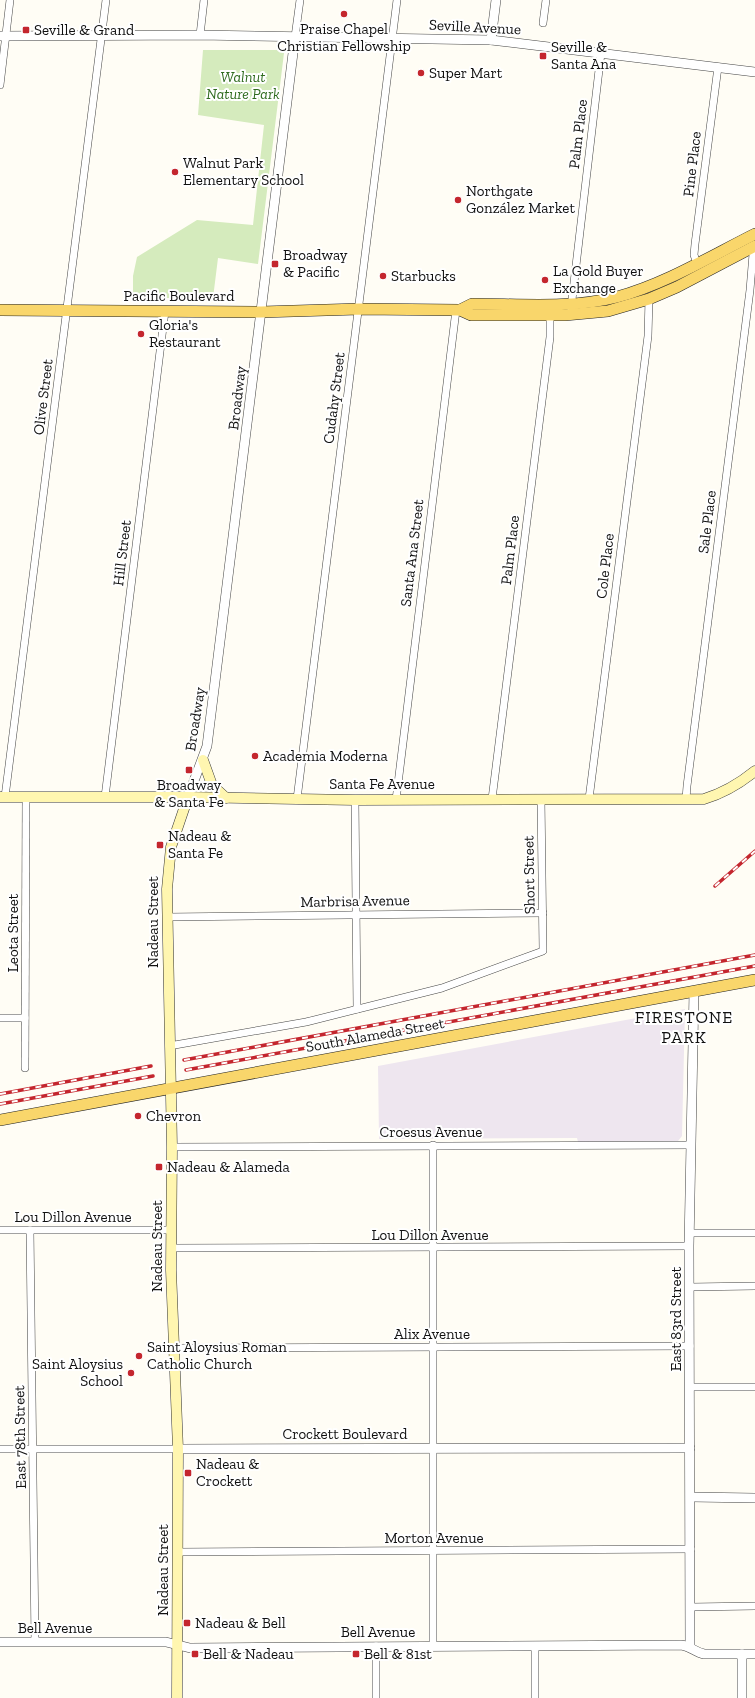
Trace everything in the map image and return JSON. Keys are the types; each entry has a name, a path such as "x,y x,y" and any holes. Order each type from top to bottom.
{"main road":[{"path":"571,309 619,296 664,279 755,234"},
{"path":"571,309 608,311 649,299 677,287 753,247"},
{"name":"Pacific Boulevard","path":"0,310 261,312 359,309 458,310 471,315 550,309 571,309"},
{"path":"203,760 212,785 226,798"},
{"name":"Santa Fe Avenue","path":"3,797 188,797 355,800 704,799 724,793 738,785 755,771"},
{"name":"Nadeau Street","path":"177,1698 178,1449 171,1248 172,1147 167,889 171,847 188,797"},
{"name":"South Alameda Street","path":"0,1120 755,980"}],"street":[{"path":"0,85 3,36 10,0"},
{"name":"Olive Street","path":"3,797 106,0"},
{"path":"200,35 204,0"},
{"name":"Broadway","path":"188,797 203,760 208,738 300,0"},
{"name":"Cudahy Street","path":"297,799 398,0"},
{"path":"491,40 496,0"},
{"path":"543,23 546,0"},
{"name":"Seville Avenue","path":"3,36 102,37 200,35 393,37 491,40 601,52 755,72"},
{"name":"Palm Place","path":"571,309 601,52"},
{"name":"Pine Place","path":"697,263 694,255 695,244 718,67"},
{"name":"Sale Place","path":"686,799 750,290 753,247"},
{"name":"Cole Place","path":"589,799 648,336 649,299"},
{"name":"Palm Place","path":"492,799 550,337 550,309"},
{"name":"Santa Ana Street","path":"396,800 458,310"},
{"name":"Hill Street","path":"105,797 165,311"},
{"name":"Leota Street","path":"25,1068 26,797"},
{"name":"Short Street","path":"541,799 543,951"},
{"path":"355,800 358,914 358,1009"},
{"name":"Marbrisa Avenue","path":"167,917 543,912"},
{"name":"South Alameda Street","path":"169,1046 306,1022 442,988 543,951"},
{"name":"East 83rd Street","path":"690,1646 691,1497 689,1246 691,1233 694,991"},
{"path":"0,1018 26,1018"},
{"path":"433,1145 433,1646"},
{"name":"Croesus Avenue","path":"172,1147 691,1145"},
{"name":"Lou Dillon Avenue","path":"0,1230 171,1230"},
{"name":"East 78th Street","path":"30,1230 35,1642"},
{"path":"691,1233 755,1233"},
{"name":"Lou Dillon Avenue","path":"171,1248 689,1246"},
{"path":"690,1287 755,1286"},
{"name":"Alix Avenue","path":"174,1348 690,1346"},
{"path":"690,1387 755,1387"},
{"name":"Crockett Boulevard","path":"0,1449 690,1448"},
{"path":"691,1497 755,1498"},
{"name":"Morton Avenue","path":"178,1552 691,1549"},
{"path":"691,1607 755,1606"},
{"name":"Bell Avenue","path":"0,1642 166,1642 190,1648 680,1645 690,1646 698,1653 704,1654 755,1654"},
{"path":"376,1646 376,1698"},
{"path":"535,1646 535,1698"},
{"path":"742,1654 742,1698"}],"shaded area":[{"path":"685,1009 682,1136 678,1141 578,1142 577,1138 379,1139 378,1066"}],"green space":[{"name":"Walnut Nature Park","path":"203,50 278,50 284,53 258,264 218,258 213,298 133,298 133,276 137,257 197,220 253,225 264,125 198,115"}],"railway":[{"path":"715,886 755,851"},
{"path":"184,1060 755,955"},
{"path":"186,1070 755,966"},
{"path":"0,1094 151,1066"},
{"path":"0,1104 153,1076"}],"place":[{"name":"Praise Chapel Christian Fellowship","path":"344,14"},
{"name":"Seville & Grand","path":"26,30"},
{"name":"Seville & Santa Ana","path":"543,56"},
{"name":"Super Mart","path":"421,73"},
{"name":"Walnut Park Elementary School","path":"175,172"},
{"name":"Northgate González Market","path":"458,200"},
{"name":"Broadway & Pacific","path":"275,264"},
{"name":"Starbucks","path":"383,276"},
{"name":"La Gold Buyer Exchange","path":"545,280"},
{"name":"Gloria's Restaurant","path":"141,334"},
{"name":"Academia Moderna","path":"255,756"},
{"name":"Broadway & Santa Fe","path":"189,770"},
{"name":"Nadeau & Santa Fe","path":"160,845"},
{"name":"Chevron","path":"138,1116"},
{"name":"Nadeau & Alameda","path":"159,1167"},
{"name":"Saint Aloysius Roman Catholic Church","path":"139,1356"},
{"name":"Saint Aloysius School","path":"131,1373"},
{"name":"Nadeau & Crockett","path":"188,1473"},
{"name":"Nadeau & Bell","path":"187,1623"},
{"name":"Bell & Nadeau","path":"195,1654"},
{"name":"Bell & 81st","path":"356,1654"}],"district":[{"name":"FIRESTONE PARK","path":"684,1027"}]}
